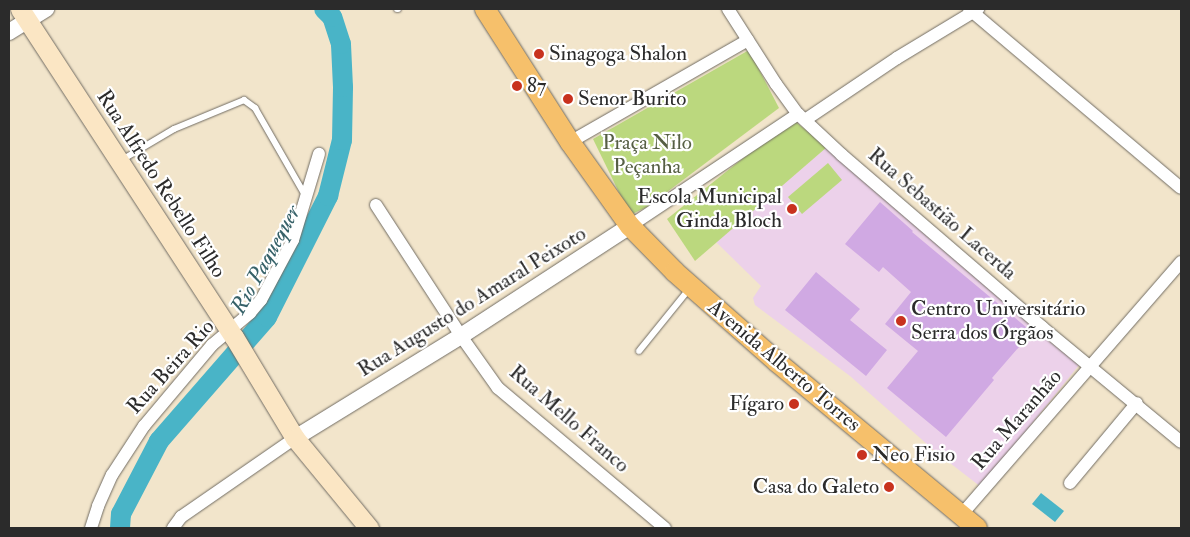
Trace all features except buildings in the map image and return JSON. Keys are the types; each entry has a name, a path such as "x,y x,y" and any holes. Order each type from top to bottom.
{"main road":[{"name":"Avenida Alberto Torres","path":"485,9 570,142 625,220 691,287 777,362 977,528"},
{"name":"Rua Alfredo Rebello Filho","path":"24,15 232,334 295,438 369,528"}],"street":[{"path":"9,32 24,15 46,9"},
{"name":"Rua Sebastião Lacerda","path":"728,9 801,117 842,155 1090,367 1137,403 1181,442"},
{"path":"973,10 1181,188"},
{"name":"Rua Augusto do Amaral Peixoto","path":"173,528 181,518 295,438 461,336 625,220 801,117 973,10"},
{"path":"570,142 748,40"},
{"name":"Rua Beira Rio","path":"91,528 98,506 112,475 135,438 212,345 232,334 265,294 293,240 319,154"},
{"name":"Rua Mello Franco","path":"376,205 461,336 498,388 665,528"},
{"name":"Rua Maranhão","path":"962,514 1181,262"},
{"path":"1070,483 1137,403"}],"lane":[{"path":"119,162 174,129 244,100 256,108 307,198"},
{"path":"639,351 691,287"}],"shaded area":[{"name":"Centro Universitário Serra dos Órgãos","path":"827,147 1044,337 1079,365 981,487 937,453 850,376 755,305 753,298 761,286 716,242"}],"green space":[{"name":"Praça Nilo Peçanha","path":"749,50 779,108 647,207 630,215 593,139"},
{"name":"Praça Nilo Peçanha","path":"792,119 827,147 695,261 667,219"},
{"path":"828,163 842,180 802,214 788,197"}],"water":[{"path":"1041,493 1064,511 1055,522 1032,504"}],"waterway":[{"name":"Rio Paquequer","path":"120,528 121,514 159,441 267,317 328,196 342,140 343,87 341,44 332,17 324,9"}],"place":[{"name":"Sinagoga Shalon","path":"539,54"},
{"name":"87","path":"517,86"},
{"name":"Senor Burito","path":"568,99"},
{"name":"Escola Municipal Ginda Bloch","path":"792,209"},
{"name":"Centro Universitário Serra dos Órgãos","path":"901,321"},
{"name":"Fígaro","path":"794,404"},
{"name":"Neo Fisio","path":"862,455"},
{"name":"Casa do Galeto","path":"889,487"}]}
